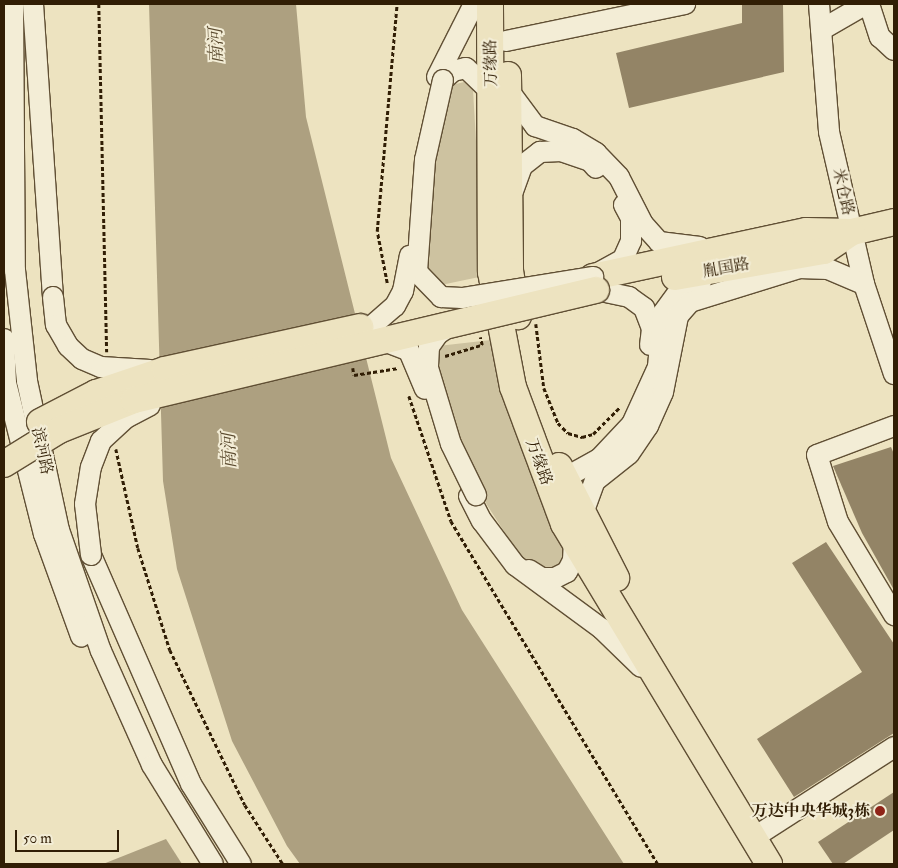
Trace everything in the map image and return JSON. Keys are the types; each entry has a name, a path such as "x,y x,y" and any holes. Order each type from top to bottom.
{"main road":[{"name":"万缘路","path":"490,4 511,197 510,270 528,382 553,475 574,541 674,706 757,835 782,864"},
{"name":"万缘路","path":"505,4 506,41 500,92 491,272 513,387 553,475 582,516 757,835 769,864"},
{"name":"胤国路","path":"595,284 806,231 852,232 894,222"},
{"name":"胤国路","path":"595,284 824,251 852,232"},
{"path":"4,464 58,430 134,400 195,385 378,332 455,323 595,284"},
{"path":"4,443 96,393 165,370 378,332 595,284"}],"street":[{"name":"滨河路","path":"13,4 15,270 28,381 57,521 101,651 198,864"},
{"path":"33,4 56,325 68,346 82,359 101,367 165,370"},
{"path":"474,4 440,79 410,186 410,272 395,306 378,332 409,351 472,495 524,566 542,578 555,578 567,572 574,541"},
{"path":"506,41 685,4"},
{"name":"米仓路","path":"819,4 829,132 864,284 894,374"},
{"path":"821,30 868,4 880,37 894,50"},
{"path":"440,79 466,68 500,92 535,126 573,139 596,153 619,177 643,224 658,242 692,248 806,231"},
{"path":"440,79 425,160 417,272 441,297 462,298 595,284 629,297 644,308 652,329 648,368 622,423 596,447 553,475"},
{"path":"511,197 522,166 540,152 561,151 590,161 611,182 631,218 631,241 623,258 595,284"},
{"path":"553,475 599,459 632,424 658,367 663,313 685,284 824,251"},
{"path":"582,516 595,481 629,454 648,426 663,392 678,316 690,302 799,268 828,269 864,284"},
{"path":"455,323 438,334 429,347 428,368 451,444 482,521 515,565 602,629 629,653 674,706"},
{"name":"滨河路","path":"4,339 7,400 44,534 88,655 143,775 213,864"},
{"path":"195,385 126,418 101,441 91,467 85,504 91,555 191,784 241,864"},
{"path":"894,426 817,456 838,522 894,615"},
{"path":"757,835 894,747"}],"path":[{"path":"99,4 107,356"},
{"path":"114,443 138,548 170,650 245,805 283,864"}],"shaded area":[{"path":"464,82 473,90 484,276 441,285 429,269 431,185 447,97 452,85"},
{"path":"491,340 524,456 565,547 565,562 555,571 540,573 520,556 487,505 455,439 437,376 438,346"}],"water":[{"name":"南河","path":"149,4 296,4 306,117 391,458 462,610 624,864 300,864 287,846 232,741 177,569 163,481"},
{"path":"166,839 182,864 103,864"}],"building":[{"path":"742,4 783,4 784,72 629,108 616,53 742,23"},
{"path":"891,447 894,454 894,590 862,533 833,466"},
{"path":"826,542 894,644 894,733 794,797 757,739 862,672 792,563"},
{"name":"万达中央华城3栋","path":"894,792 894,830 843,864 833,864 818,842"}],"place":[{"name":"万达中央华城3栋","path":"880,811"}]}
